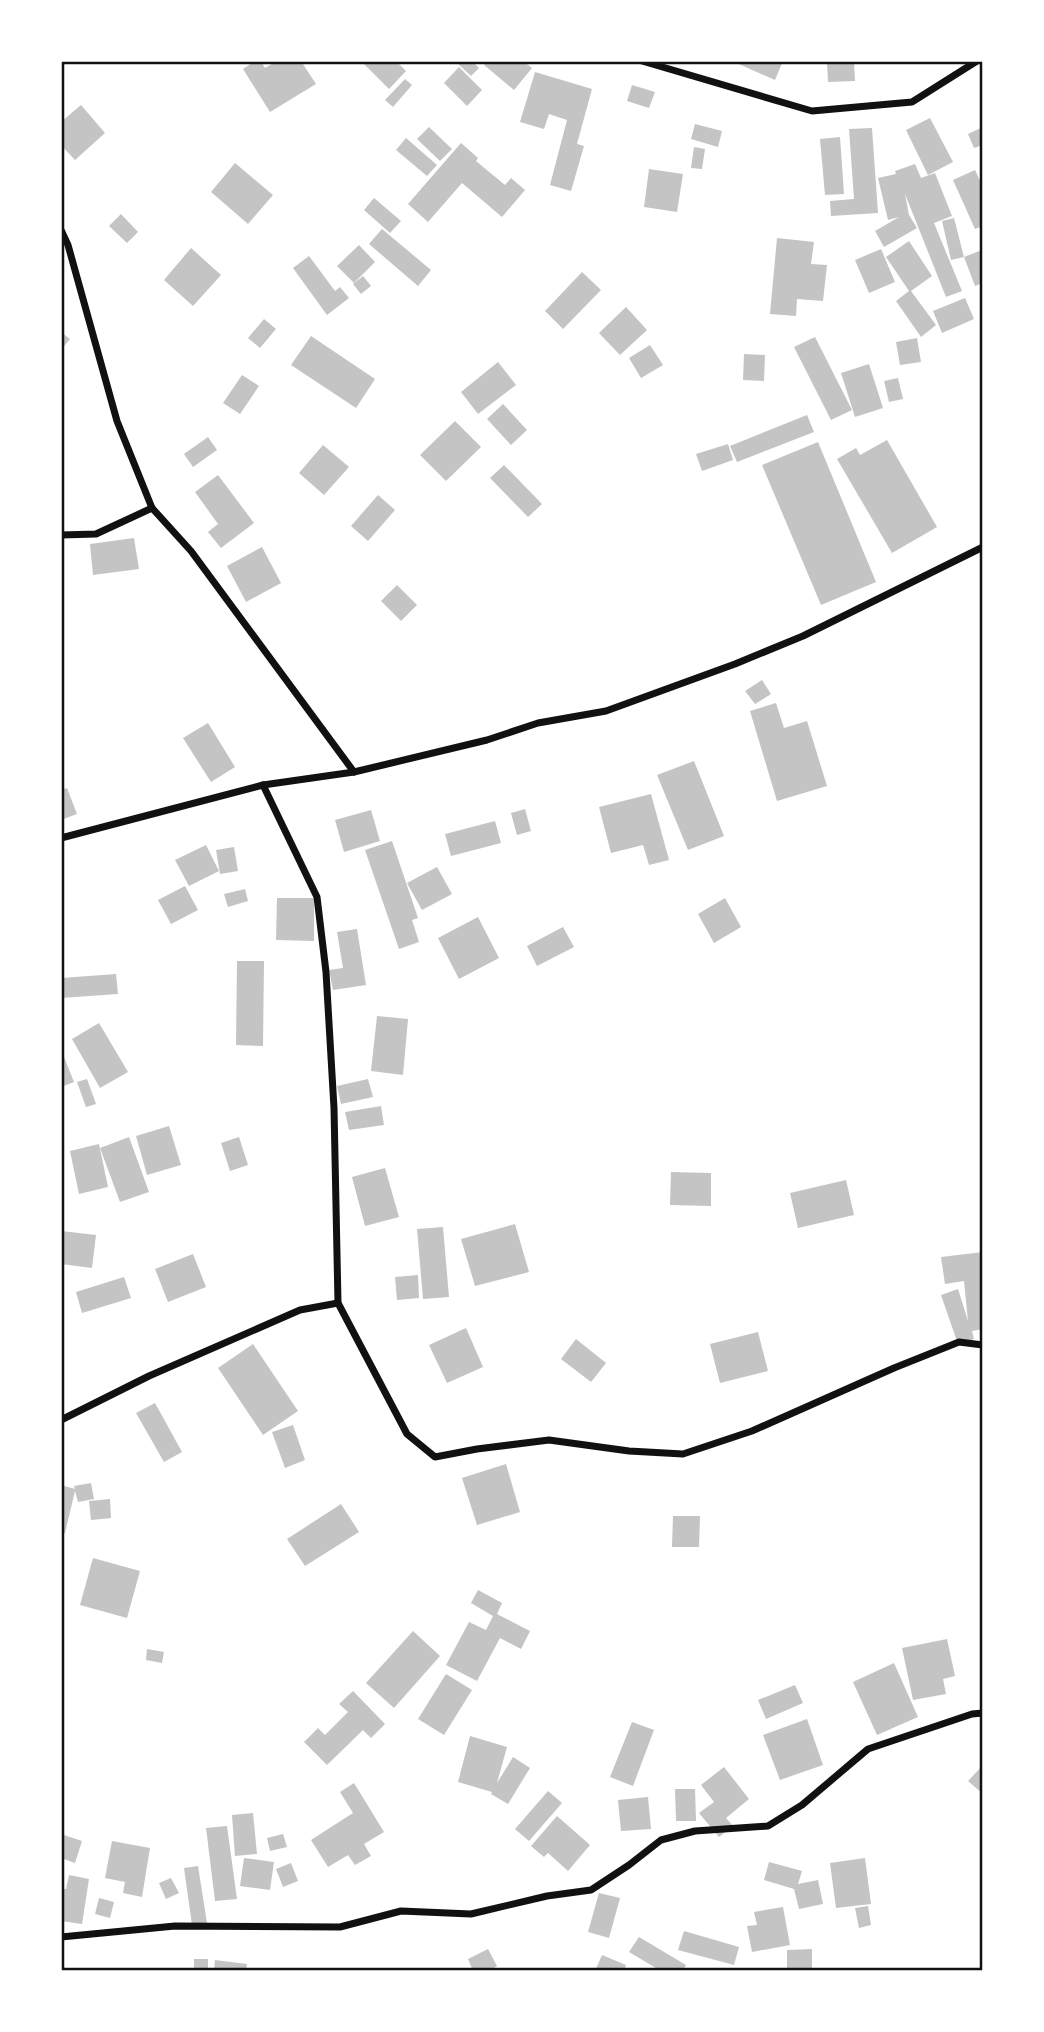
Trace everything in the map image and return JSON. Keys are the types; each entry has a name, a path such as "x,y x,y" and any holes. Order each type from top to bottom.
{"street":[{"path":"642,61 813,111 912,102 977,61"},
{"path":"61,230 68,245 117,421 152,508 191,551 354,772"},
{"path":"61,535 96,534 152,508"},
{"path":"61,838 263,785 354,772 486,740 538,723 606,711 803,636 983,547"},
{"path":"263,785 317,897 326,972 334,1108 338,1303 407,1434 435,1457 548,1440 629,1451 683,1454 752,1431 960,1342 983,1345"},
{"path":"61,1420 149,1376 300,1310 338,1303"},
{"path":"61,1937 175,1926 341,1927 401,1911 471,1914 547,1896 591,1890 661,1840 695,1831 768,1826 802,1805 868,1749 972,1714 983,1713"}],"building":[{"path":"255,61 261,61 265,68 277,61 301,61 316,84 270,112 243,69"},
{"path":"361,61 396,61 406,71 389,89"},
{"path":"455,61 472,61 479,68 471,76"},
{"path":"488,61 523,61 532,68 514,90 484,65"},
{"path":"732,61 783,61 775,80"},
{"path":"854,61 855,81 828,82 827,62"},
{"path":"459,67 482,90 467,106 444,83"},
{"path":"535,72 592,89 577,144 584,146 571,191 550,185 567,120 549,114 544,129 520,122"},
{"path":"405,79 412,85 393,107 385,100"},
{"path":"632,85 655,92 649,108 627,101"},
{"path":"81,105 105,133 75,160 61,145 61,122"},
{"path":"930,118 953,162 928,175 906,130"},
{"path":"695,124 722,131 718,147 691,139"},
{"path":"429,127 452,149 440,161 417,139"},
{"path":"983,127 983,145 974,148 968,134"},
{"path":"872,128 878,213 831,216 830,201 854,199 849,129"},
{"path":"840,137 844,194 825,195 820,139"},
{"path":"406,138 437,165 427,176 396,150"},
{"path":"461,143 478,158 476,161 505,185 511,178 525,190 502,217 462,183 428,222 408,204"},
{"path":"694,147 705,149 702,169 691,168"},
{"path":"235,163 273,195 248,224 211,192"},
{"path":"915,164 921,178 935,173 952,216 934,223 962,291 946,297 905,194 909,215 917,228 884,247 875,231 899,217 888,220 878,178 896,174 895,171"},
{"path":"649,169 683,174 677,212 644,207"},
{"path":"975,170 983,187 983,226 975,229 953,180"},
{"path":"374,198 401,221 390,233 364,210"},
{"path":"121,214 138,232 127,243 109,226"},
{"path":"954,218 964,257 951,260 942,221"},
{"path":"382,229 431,270 418,286 369,244"},
{"path":"777,238 814,242 811,264 827,265 823,301 797,299 796,316 770,314"},
{"path":"909,241 932,276 911,291 936,325 921,337 896,301 909,291 886,257"},
{"path":"359,245 375,262 354,283 337,266"},
{"path":"191,248 221,275 193,306 164,280"},
{"path":"881,249 895,282 869,293 855,260"},
{"path":"982,250 983,283 975,286 964,257"},
{"path":"309,256 335,291 340,287 349,298 327,315 293,268"},
{"path":"582,272 601,290 563,329 545,311"},
{"path":"363,276 371,286 361,294 353,284"},
{"path":"965,298 974,319 942,333 933,311"},
{"path":"626,307 647,330 620,355 599,333"},
{"path":"264,319 276,329 260,348 248,338"},
{"path":"61,332 70,339 61,350"},
{"path":"311,336 375,379 356,408 291,365"},
{"path":"815,337 852,410 831,420 794,347"},
{"path":"917,338 921,362 900,365 896,342"},
{"path":"650,345 663,365 641,378 629,358"},
{"path":"744,354 765,355 764,381 743,380"},
{"path":"498,362 516,385 478,414 461,392"},
{"path":"869,364 883,408 855,417 841,373"},
{"path":"242,375 259,386 240,414 223,403"},
{"path":"898,378 903,399 889,402 884,381"},
{"path":"503,404 527,430 511,445 487,419"},
{"path":"807,415 814,432 737,462 730,446"},
{"path":"455,421 481,447 446,481 420,455"},
{"path":"208,437 217,450 193,467 184,454"},
{"path":"887,440 937,527 892,553 837,459 856,448 860,455"},
{"path":"818,442 876,582 821,605 762,465"},
{"path":"728,444 733,460 702,471 696,454"},
{"path":"323,445 349,467 324,495 299,473"},
{"path":"504,465 542,504 528,517 490,478"},
{"path":"218,475 254,523 221,548 208,532 218,524 195,492"},
{"path":"378,495 395,510 368,541 351,526"},
{"path":"134,538 139,569 93,575 90,544"},
{"path":"262,547 281,583 246,602 227,566"},
{"path":"397,585 417,605 401,621 381,601"},
{"path":"762,680 771,694 755,704 745,691"},
{"path":"776,703 784,728 807,721 827,786 777,801 750,711"},
{"path":"208,723 235,767 211,782 183,738"},
{"path":"694,761 724,836 688,850 657,775"},
{"path":"67,788 77,814 61,820 61,790"},
{"path":"651,794 669,860 649,865 643,845 611,853 599,807"},
{"path":"525,809 531,831 517,835 511,813"},
{"path":"371,810 380,841 344,852 335,820"},
{"path":"495,821 501,843 451,856 445,834"},
{"path":"392,841 418,918 412,920 419,942 399,949 365,850"},
{"path":"206,845 219,871 189,886 175,860"},
{"path":"234,847 238,871 220,874 216,850"},
{"path":"437,867 452,894 422,910 407,883"},
{"path":"185,886 198,910 171,924 158,900"},
{"path":"245,889 248,901 228,907 224,894"},
{"path":"277,898 314,898 314,941 276,940"},
{"path":"725,898 741,927 714,943 698,914"},
{"path":"478,917 499,958 459,979 438,938"},
{"path":"563,927 574,947 537,966 527,946"},
{"path":"357,929 366,985 333,990 329,970 343,968 337,932"},
{"path":"237,961 264,961 263,1046 236,1045"},
{"path":"116,974 118,994 61,998 61,978"},
{"path":"377,1016 408,1019 403,1075 371,1071"},
{"path":"99,1023 128,1072 100,1088 72,1039"},
{"path":"64,1057 74,1082 61,1087 61,1058"},
{"path":"87,1079 96,1104 86,1107 77,1082"},
{"path":"368,1079 373,1097 341,1104 337,1086"},
{"path":"381,1106 384,1125 349,1130 345,1112"},
{"path":"169,1126 181,1165 147,1175 136,1136"},
{"path":"129,1137 149,1192 120,1202 100,1148"},
{"path":"239,1137 248,1165 230,1171 221,1143"},
{"path":"99,1144 108,1187 79,1194 70,1151"},
{"path":"385,1168 399,1217 365,1226 352,1177"},
{"path":"671,1172 711,1173 711,1206 670,1205"},
{"path":"846,1180 854,1215 798,1228 790,1193"},
{"path":"515,1224 529,1272 475,1286 461,1239"},
{"path":"443,1227 449,1297 423,1299 417,1229"},
{"path":"61,1231 96,1235 92,1268 61,1264"},
{"path":"983,1252 983,1329 972,1331 974,1339 958,1344 941,1295 958,1289 968,1321 964,1281 945,1284 941,1257"},
{"path":"193,1254 206,1287 168,1302 155,1269"},
{"path":"418,1275 419,1298 397,1300 395,1277"},
{"path":"124,1277 131,1298 82,1313 76,1292"},
{"path":"466,1328 483,1367 447,1383 429,1345"},
{"path":"758,1332 768,1371 720,1383 710,1344"},
{"path":"576,1339 606,1363 591,1382 561,1359"},
{"path":"253,1344 298,1411 263,1435 218,1368"},
{"path":"155,1403 182,1452 164,1462 136,1413"},
{"path":"293,1425 305,1460 285,1468 272,1432"},
{"path":"506,1464 520,1512 477,1525 462,1478"},
{"path":"91,1483 94,1499 78,1502 75,1491 65,1533 61,1532 61,1485 75,1489 74,1486"},
{"path":"110,1499 111,1518 91,1520 89,1501"},
{"path":"341,1504 359,1532 305,1566 287,1539"},
{"path":"673,1516 700,1516 699,1547 672,1547"},
{"path":"93,1558 140,1571 127,1618 80,1605"},
{"path":"478,1590 502,1603 497,1614 530,1631 521,1649 500,1638 477,1681 446,1665 469,1622 486,1630 493,1616 471,1603"},
{"path":"413,1631 440,1656 394,1708 366,1683"},
{"path":"947,1639 955,1676 943,1679 946,1694 913,1700 902,1648"},
{"path":"147,1649 164,1652 162,1663 146,1660"},
{"path":"894,1663 918,1717 877,1735 853,1682"},
{"path":"446,1674 472,1690 444,1735 418,1719"},
{"path":"795,1685 803,1703 766,1719 758,1700"},
{"path":"353,1691 385,1724 371,1738 363,1730 327,1765 304,1742 318,1728 325,1735 348,1712 339,1704"},
{"path":"807,1719 823,1765 780,1780 763,1735"},
{"path":"632,1722 654,1730 633,1786 610,1777"},
{"path":"470,1736 507,1747 497,1783 513,1757 530,1768 508,1804 491,1794 492,1792 458,1782"},
{"path":"983,1765 983,1794 968,1781"},
{"path":"724,1767 749,1799 726,1818 733,1826 719,1837 699,1813 714,1802 701,1785"},
{"path":"354,1783 384,1832 364,1844 371,1856 355,1865 348,1855 328,1867 311,1840 353,1813 340,1792"},
{"path":"675,1789 695,1789 696,1821 676,1821"},
{"path":"548,1791 562,1803 529,1841 515,1829"},
{"path":"648,1797 651,1829 621,1831 618,1800"},
{"path":"253,1813 257,1854 235,1856 232,1815"},
{"path":"557,1816 590,1845 568,1871 548,1853 544,1857 531,1846"},
{"path":"227,1826 237,1899 215,1901 206,1828"},
{"path":"61,1834 82,1841 75,1863 61,1858"},
{"path":"283,1834 287,1847 270,1851 267,1838"},
{"path":"112,1841 150,1848 142,1897 123,1893 125,1882 105,1878"},
{"path":"244,1858 274,1862 270,1890 240,1886"},
{"path":"865,1858 871,1904 836,1908 830,1863"},
{"path":"769,1862 802,1871 798,1884 818,1880 823,1904 799,1909 794,1889 764,1880"},
{"path":"291,1863 298,1881 283,1887 276,1869"},
{"path":"198,1866 207,1923 192,1925 184,1868"},
{"path":"69,1875 89,1879 82,1924 61,1921 61,1889 66,1889"},
{"path":"171,1878 179,1893 166,1899 159,1883"},
{"path":"599,1893 620,1898 609,1938 588,1932"},
{"path":"99,1898 114,1902 110,1918 95,1914"},
{"path":"868,1906 871,1925 859,1928 855,1908"},
{"path":"783,1907 790,1945 752,1952 747,1926 757,1925 754,1912"},
{"path":"684,1931 739,1947 734,1965 678,1950"},
{"path":"639,1937 686,1965 683,1971 661,1971 629,1952"},
{"path":"488,1949 497,1966 489,1971 473,1971 468,1959"},
{"path":"812,1949 812,1969 787,1970 787,1950"},
{"path":"602,1955 626,1965 624,1971 595,1971"},
{"path":"194,1959 208,1959 208,1971 194,1971"},
{"path":"215,1960 247,1964 246,1971 214,1971"}]}
